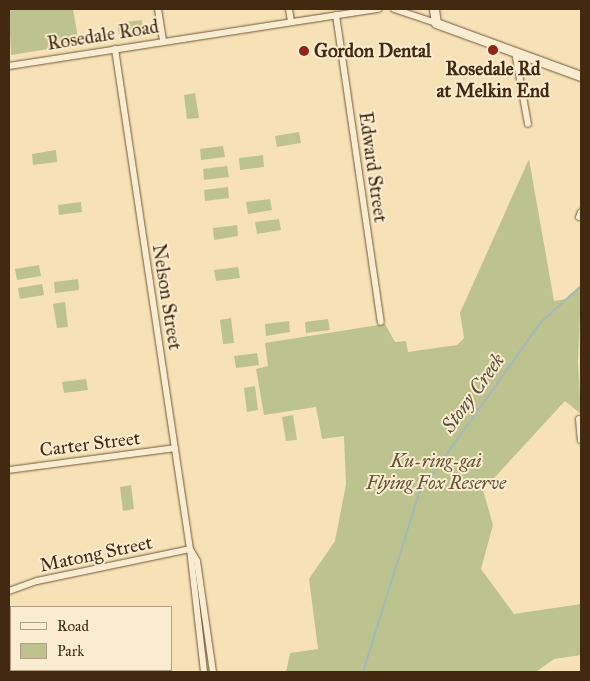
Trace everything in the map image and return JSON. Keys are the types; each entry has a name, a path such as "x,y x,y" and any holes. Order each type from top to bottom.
{"street":[{"path":"158,9 163,42"},
{"path":"289,9 291,22"},
{"name":"Rosedale Road","path":"9,66 379,9"},
{"path":"394,9 581,76"},
{"path":"434,9 436,23"},
{"name":"Edward Street","path":"336,15 381,322"},
{"name":"Nelson Street","path":"115,49 190,549 204,672"},
{"path":"515,52 528,124"},
{"path":"579,419 581,440"},
{"name":"Carter Street","path":"9,470 175,448"},
{"name":"Nelson Street","path":"190,549 197,561 213,672"},
{"name":"Matong Street","path":"9,591 37,581 190,549"}],"green space":[{"path":"9,9 73,9 79,44 11,55"},
{"path":"142,20 143,31 119,34 117,23"},
{"path":"195,93 199,118 187,119 184,95"},
{"path":"299,132 301,143 277,147 275,136"},
{"path":"223,146 225,157 201,160 200,149"},
{"path":"56,150 57,162 33,165 32,154"},
{"path":"263,155 264,167 240,170 239,158"},
{"name":"Ku-ring-gai Flying Fox Reserve","path":"529,159 554,301 567,299 581,286 578,362 581,414 565,401 483,490 493,525 481,569 514,614 581,604 581,655 554,659 536,672 286,672 290,653 318,649 309,579 335,541 346,484 344,436 322,439 316,407 264,415 256,369 268,366 265,343 385,324 395,342 406,341 408,352 457,345 464,338 460,313"},
{"path":"227,166 229,177 204,180 203,169"},
{"path":"228,187 229,198 205,201 204,190"},
{"path":"270,199 272,210 248,214 246,202"},
{"path":"81,202 82,212 59,215 58,205"},
{"path":"279,219 281,230 257,234 255,222"},
{"path":"237,225 238,236 214,240 213,228"},
{"path":"39,265 41,276 17,280 15,269"},
{"path":"238,267 240,278 216,281 214,270"},
{"path":"78,279 79,290 55,293 54,282"},
{"path":"42,284 44,295 20,299 18,288"},
{"path":"65,302 68,327 57,328 53,304"},
{"path":"231,318 234,343 223,344 220,320"},
{"path":"328,319 330,330 306,333 305,322"},
{"path":"289,321 290,332 266,336 265,324"},
{"path":"257,353 259,365 236,368 234,356"},
{"path":"86,379 88,390 64,393 62,382"},
{"path":"255,386 258,410 247,412 244,388"},
{"path":"293,415 297,440 286,441 282,417"},
{"path":"131,485 134,509 123,511 120,487"}],"waterway":[{"name":"Stony Creek","path":"363,672 419,493 541,322 581,286"}],"place":[{"name":"Rosedale Rd at Melkin End","path":"493,50"},
{"name":"Gordon Dental","path":"304,51"}]}
